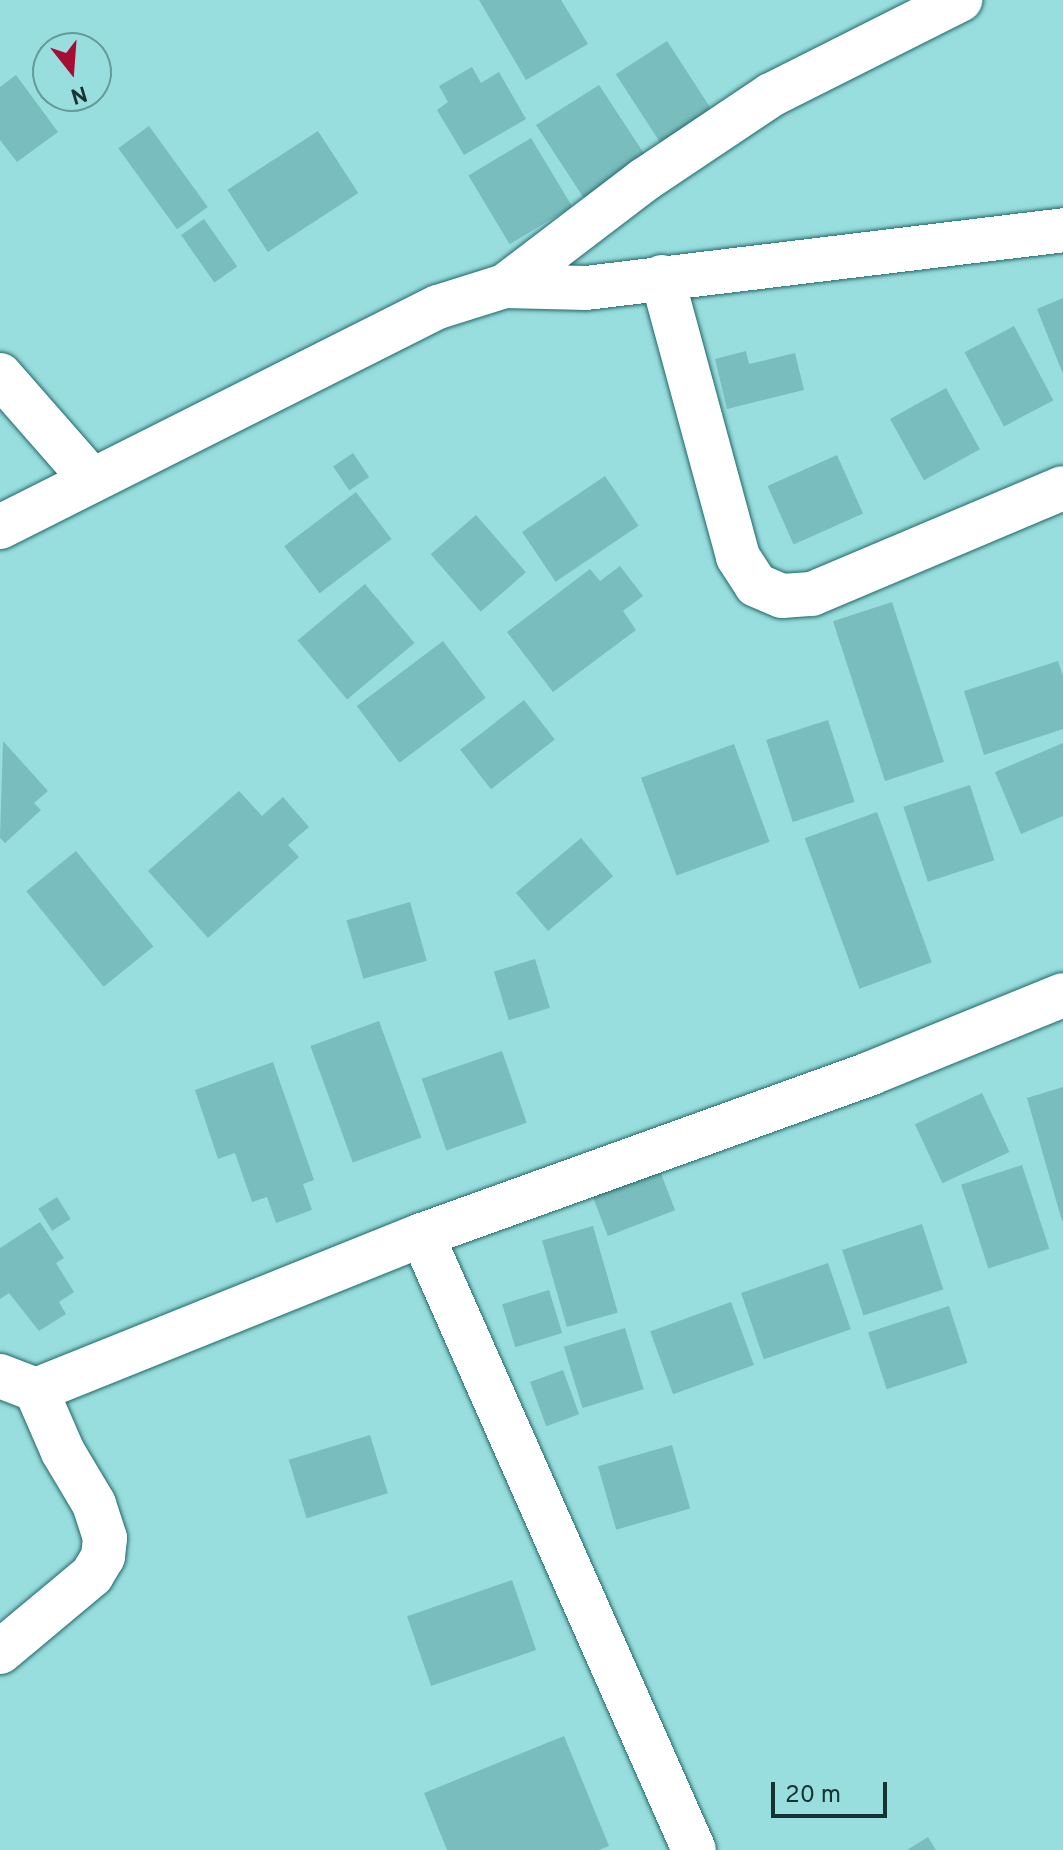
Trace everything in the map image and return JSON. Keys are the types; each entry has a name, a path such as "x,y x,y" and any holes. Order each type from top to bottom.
{"street":[{"path":"505,286 644,180 771,95 960,0"},
{"path":"0,527 438,307 505,286 586,288 1063,230"},
{"path":"662,277 738,557 756,585 782,596 812,594 1063,488"},
{"path":"0,375 91,479"},
{"path":"0,1652 92,1575 103,1557 105,1538 94,1504 18,1383 871,1073 1063,995"},
{"path":"422,1235 694,1850"}],"building":[{"path":"479,0 561,0 588,44 526,80"},
{"path":"667,41 714,114 663,147 616,74"},
{"path":"472,67 481,83 499,72 526,119 464,155 437,110 448,102 439,86"},
{"path":"16,75 32,97 32,112 43,112 58,132 17,162 0,140 0,87"},
{"path":"599,85 645,155 593,212 536,125"},
{"path":"149,126 208,207 177,229 118,148"},
{"path":"318,131 358,193 268,252 227,190"},
{"path":"531,138 572,207 510,244 468,176"},
{"path":"204,219 237,267 214,283 181,235"},
{"path":"1063,298 1063,374 1037,309"},
{"path":"1014,326 1053,400 1004,426 965,352"},
{"path":"746,351 749,364 795,353 804,390 727,409 715,359"},
{"path":"946,388 980,449 924,480 890,419"},
{"path":"353,453 369,477 349,490 333,466"},
{"path":"837,455 863,513 794,544 768,486"},
{"path":"605,476 639,526 556,582 522,532"},
{"path":"356,492 392,539 320,593 284,546"},
{"path":"476,515 526,572 481,612 431,554"},
{"path":"620,566 643,596 623,611 636,630 553,692 507,632 590,569 600,581"},
{"path":"365,584 414,643 347,700 298,641"},
{"path":"892,602 944,762 885,781 833,621"},
{"path":"443,641 486,698 399,763 357,706"},
{"path":"1058,661 1063,676 1063,729 984,755 964,691"},
{"path":"524,700 555,739 491,789 460,750"},
{"path":"828,720 855,802 793,822 766,740"},
{"path":"3,741 48,791 34,803 41,810 5,843 0,838"},
{"path":"1063,743 1063,816 1021,834 995,772"},
{"path":"734,744 770,842 677,876 641,778"},
{"path":"970,785 994,860 928,882 903,807"},
{"path":"239,791 262,816 283,797 309,827 288,845 299,857 208,938 148,871"},
{"path":"877,812 932,962 859,989 805,838"},
{"path":"581,838 613,876 548,931 516,893"},
{"path":"76,851 153,947 104,987 26,891"},
{"path":"410,902 427,961 363,979 347,920"},
{"path":"535,959 550,1008 509,1020 494,972"},
{"path":"379,1021 421,1138 353,1162 310,1046"},
{"path":"502,1051 527,1123 446,1151 422,1079"},
{"path":"273,1062 314,1180 303,1184 312,1210 276,1223 267,1197 252,1202 235,1153 218,1159 195,1090"},
{"path":"1063,1087 1063,1220 1062,1221 1027,1098"},
{"path":"982,1093 1009,1152 942,1183 915,1124"},
{"path":"1022,1165 1049,1249 988,1268 961,1185"},
{"path":"660,1171 675,1210 608,1236 593,1197"},
{"path":"57,1197 71,1219 52,1231 38,1209"},
{"path":"40,1222 64,1258 56,1263 74,1292 59,1302 66,1314 39,1331 9,1293 0,1299 0,1248"},
{"path":"922,1224 943,1290 863,1316 842,1250"},
{"path":"593,1226 618,1313 567,1327 542,1241"},
{"path":"828,1263 851,1329 764,1359 741,1293"},
{"path":"549,1290 562,1333 515,1347 502,1304"},
{"path":"731,1302 754,1365 673,1394 650,1331"},
{"path":"949,1306 968,1363 887,1389 868,1332"},
{"path":"625,1328 644,1389 583,1408 564,1347"},
{"path":"563,1370 579,1414 546,1426 530,1382"},
{"path":"370,1435 388,1493 307,1518 289,1460"},
{"path":"672,1445 690,1508 616,1530 598,1466"},
{"path":"512,1580 536,1650 431,1686 407,1616"},
{"path":"564,1736 609,1846 599,1850 447,1850 424,1793"},
{"path":"928,1837 936,1850 907,1850"}]}
